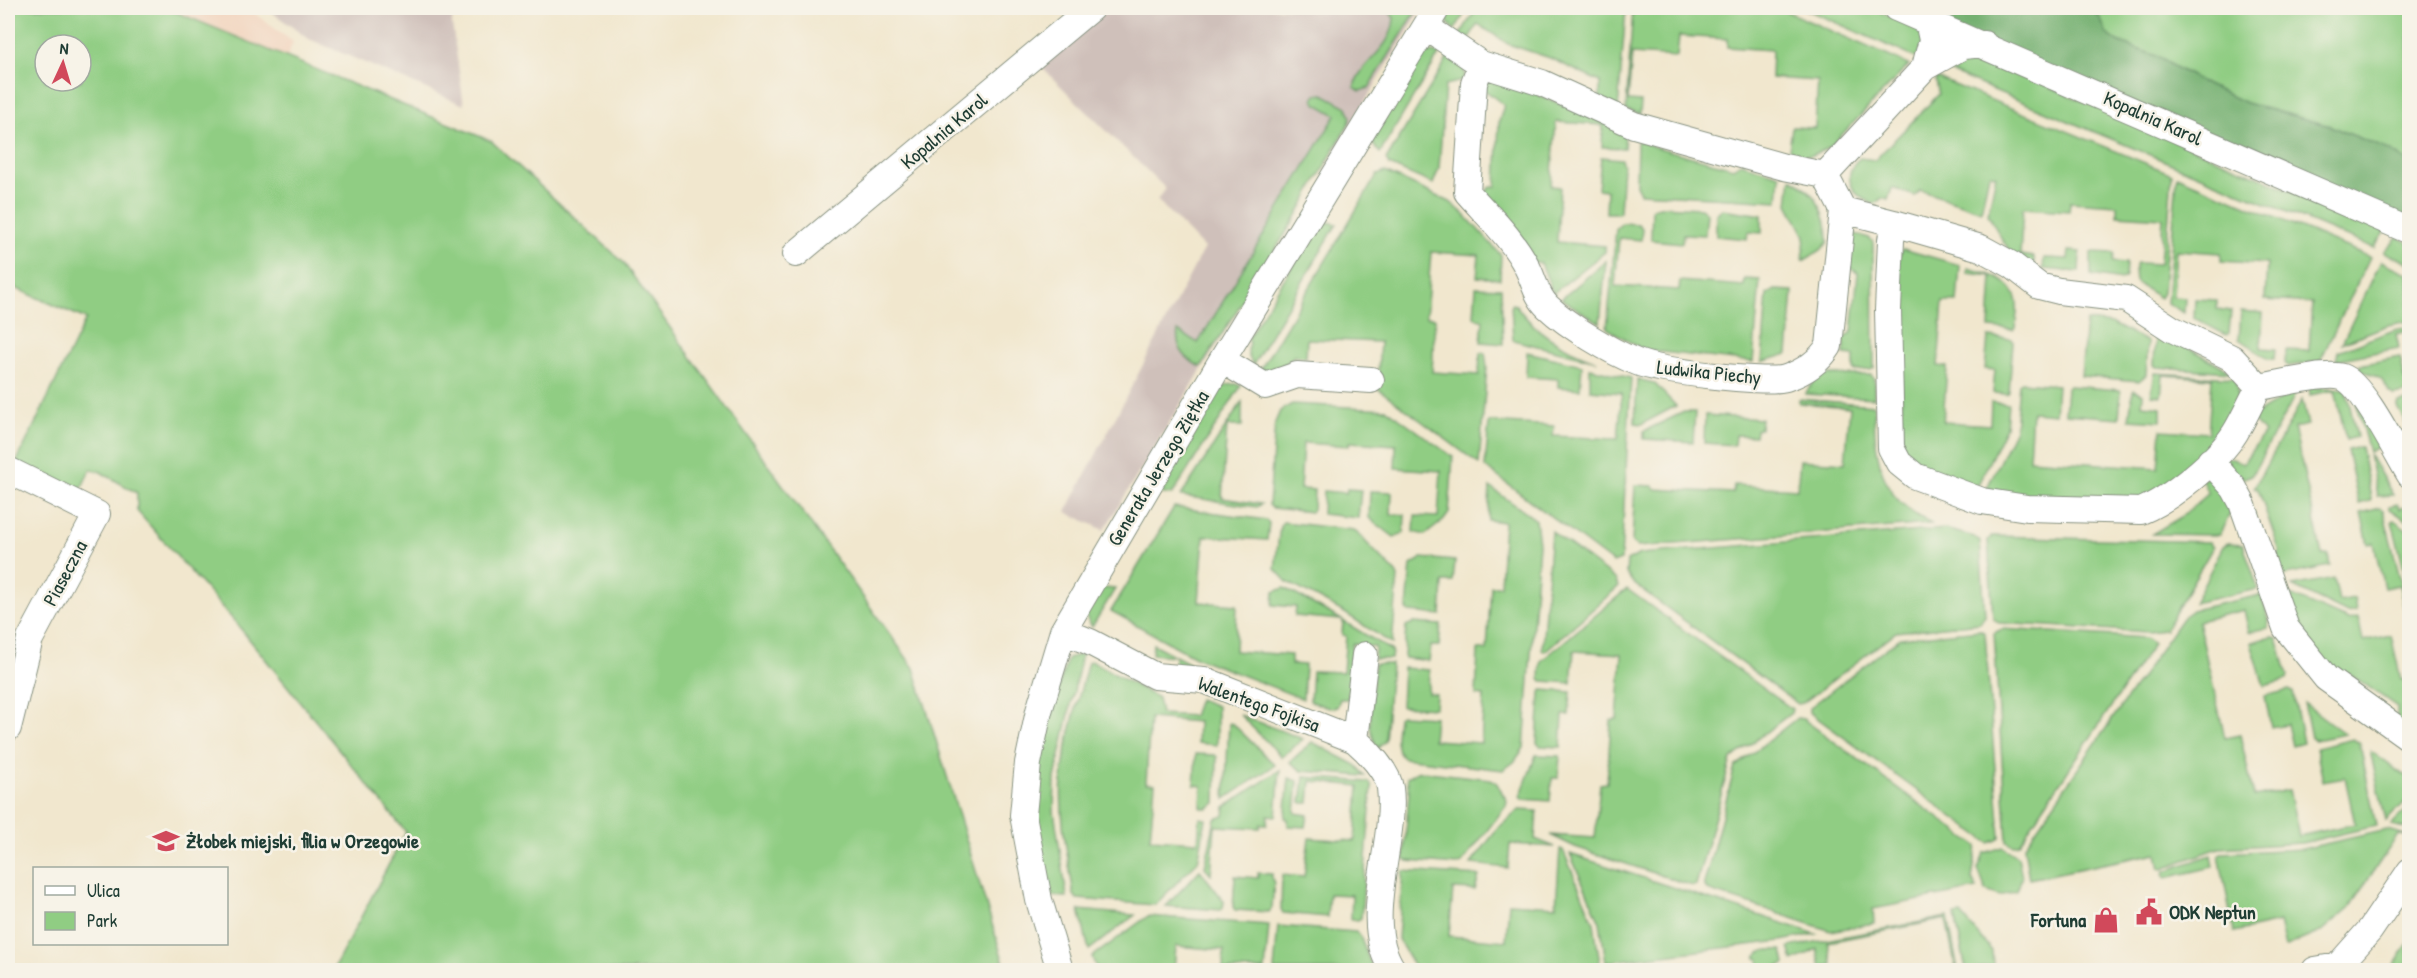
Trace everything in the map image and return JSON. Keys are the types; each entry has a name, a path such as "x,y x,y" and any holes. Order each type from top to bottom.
{"street":[{"name":"Kopalnia Karol","path":"796,254 1091,8"},
{"name":"Kopalnia Karol","path":"1896,8 1984,44 2409,231"},
{"path":"1432,17 1481,64 1542,83 1634,125 1784,167 1825,175"},
{"name":"Generała Jerzego Ziętka","path":"1060,970 1039,900 1023,814 1028,763 1036,722 1063,631 1222,360 1432,17"},
{"path":"1925,67 1932,40 1928,21"},
{"path":"1825,175 1925,67 1963,46 1984,44"},
{"name":"Ludwika Piechy","path":"1481,64 1474,83 1467,192 1515,248 1528,267 1533,284 1547,306 1598,343 1638,363 1660,369 1748,378 1784,378 1809,367 1822,357 1829,346 1843,210"},
{"path":"1825,175 1843,210 1981,248 2012,265 2039,286 2059,291 2126,299 2172,329 2232,358 2259,387"},
{"path":"1894,223 1891,240 1888,310 1891,448 1899,463 1915,476 1982,501 2027,508 2141,511 2171,495 2210,461 2234,434 2259,387"},
{"path":"1222,360 1265,386 1297,375 1371,380"},
{"path":"2259,387 2325,376 2342,377 2354,385 2367,401 2409,476"},
{"path":"2210,461 2234,488 2242,503 2286,628 2326,678 2409,738"},
{"name":"Piaseczna","path":"8,470 97,514 30,639 8,728"},
{"name":"Walentego Fojkisa","path":"1063,631 1090,642 1155,676 1204,680 1355,740 1371,753 1390,786 1378,929 1386,959 1393,970"},
{"path":"1355,740 1365,655"},
{"path":"2330,969 2370,930 2409,871"}],"shaded area":[{"path":"166,8 247,8 293,42 287,57"},
{"path":"266,8 453,8 452,24 464,105 309,39"},
{"path":"1102,8 1422,8 1104,530 1066,512 1204,248 1157,200 1166,189 1036,62"}],"green space":[{"path":"8,8 166,8 491,141 623,262 914,668 1006,970 333,970 406,832 236,623 137,511 137,493 99,471 90,470 79,493 16,463 86,319 8,285"},
{"path":"1387,8 1418,8 1369,88 1360,91 1354,87 1358,78 1388,39 1392,29 1394,18"},
{"path":"1448,8 1468,8 1454,31 1447,21"},
{"path":"1477,8 1626,8 1618,110 1600,102 1600,82 1550,58 1508,44 1478,24 1467,41 1459,36"},
{"path":"1633,8 1779,8 1909,65 1829,148 1812,155 1788,159 1792,127 1815,128 1818,81 1771,78 1772,50 1727,47 1727,39 1679,36 1677,57 1632,54 1628,101 1641,102 1640,114 1626,110"},
{"path":"1803,8 1871,8 1920,29 1926,39 1916,58"},
{"path":"1906,8 2090,8 2100,18 2107,34 2120,43 2154,55 2207,85 2246,103 2330,126 2389,150 2409,163 2409,226"},
{"path":"2090,8 2409,8 2409,163 2389,150 2330,126 2246,103 2207,85 2154,55 2120,43 2107,34 2100,18"},
{"path":"1427,52 1440,53 1380,153 1374,146 1372,137 1420,56"},
{"path":"1975,55 2386,231 2374,248 1943,69"},
{"path":"1449,56 1463,65 1465,75 1462,81 1445,85 1439,168 1433,184 1389,165 1386,160"},
{"path":"1935,77 2172,174 2163,293 2160,298 2136,283 2135,269 2137,263 2160,264 2163,218 2117,215 2117,205 2070,202 2069,211 2023,208 2020,255 2034,257 2034,266 2018,259 2012,253 1988,214 1996,175 1989,174 1981,211 1920,190 1915,196 1892,188 1888,200 1882,198 1875,204 1860,197 1851,185 1850,171 1854,164 1860,158 1875,160 1939,94"},
{"path":"1501,79 1622,130 1625,135 1624,148 1602,147 1603,125 1556,122 1551,186 1560,187 1557,242 1605,246 1605,252 1553,293 1541,263 1534,263 1485,194 1489,188 1496,186 1499,122 1504,105 1482,88 1490,80"},
{"path":"1323,94 1347,107 1351,117 1349,123 1296,217 1201,367 1183,353 1178,343 1178,331 1198,343 1336,115 1315,103 1313,99 1316,95"},
{"path":"1641,140 1652,146 1733,168 1741,163 1780,175 1778,201 1640,193 1636,185 1637,142"},
{"path":"1601,157 1621,159 1623,165 1618,213 1606,213 1607,190 1598,189"},
{"path":"1385,172 1450,202 1501,255 1500,279 1477,277 1479,255 1431,252 1426,317 1435,318 1432,372 1479,375 1480,353 1485,353 1487,367 1479,464 1377,388 1380,342 1307,339 1306,357 1294,356 1275,370 1260,370 1377,175"},
{"path":"2177,176 2370,257 2320,361 2288,366 2285,363 2286,350 2309,351 2312,303 2265,300 2267,264 2221,261 2221,253 2176,250 2173,297 2185,298 2184,313 2167,303"},
{"path":"1791,178 1814,197 1826,222 1828,242 1821,250 1803,261 1805,236 1788,204"},
{"path":"1660,206 1701,208 1707,213 1705,235 1683,234 1682,243 1651,240 1652,208"},
{"path":"1722,209 1762,215 1762,233 1748,232 1747,239 1716,236 1716,214"},
{"path":"1319,223 1337,224 1253,365 1248,355 1249,336"},
{"path":"1622,223 1638,224 1642,228 1641,240 1619,238 1615,286 1679,290 1680,281 1744,286 1745,279 1760,280 1753,362 1643,350 1607,328 1616,229"},
{"path":"1851,233 1869,238 1873,242 1874,368 1870,370 1854,371 1854,356 1844,355 1845,343 1839,342 1852,332 1858,273 1845,259"},
{"path":"2397,237 2409,243 2409,263 2384,252"},
{"path":"1903,249 1960,265 1957,302 1943,302 1938,366 1947,367 1943,422 1990,425 1991,402 2008,404 2006,427 1976,489 1923,473 1903,454 1898,257"},
{"path":"2069,251 2080,252 2079,272 2043,269 2044,258 2068,259"},
{"path":"2091,252 2114,253 2113,262 2126,263 2125,278 2121,280 2091,275"},
{"path":"1606,261 1600,323 1561,299"},
{"path":"2381,261 2409,274 2409,321 2388,325 2342,343"},
{"path":"1968,268 1991,275 2011,289 2017,306 2013,330 1989,328 1992,276 1968,273"},
{"path":"1476,287 1501,288 1503,344 1481,342 1483,320 1474,317"},
{"path":"1775,290 1793,291 1788,354 1762,362 1767,294"},
{"path":"2195,299 2217,300 2217,309 2231,311 2229,333 2226,335 2194,318"},
{"path":"1511,304 1516,305 1541,332 1597,361 1513,340"},
{"path":"2241,311 2263,313 2261,348 2275,349 2274,359 2268,359 2239,339"},
{"path":"2086,321 2112,324 2148,342 2146,375 2139,381 2081,376"},
{"path":"2409,327 2409,331 2396,334 2399,348 2336,360 2338,351 2394,330"},
{"path":"2156,329 2232,372 2156,367 2154,365"},
{"path":"1988,337 2012,339 2013,342 2007,394 1993,393 1995,370 1985,369"},
{"path":"1527,352 1582,365 1580,389 1558,387 1558,379 1526,377"},
{"path":"2400,357 2405,379 2409,378 2409,392 2394,395 2390,393 2381,379 2359,369 2360,365"},
{"path":"1590,368 1631,378 1621,560 1613,563 1485,467 1489,422 1554,426 1553,436 1618,439 1622,393 1590,390"},
{"path":"2155,373 2235,378 2239,401 2228,431 2160,493 2130,503 1985,492 2015,429 2019,384 2022,382 2057,385 2055,414 2032,412 2029,459 2158,468 2161,430 2208,433 2212,378 2163,375 2161,396 2151,395"},
{"path":"1819,375 1871,375 1874,379 1874,398 1805,394"},
{"path":"1637,379 1654,383 1676,406 1642,424 1635,423"},
{"path":"1227,385 1241,386 1172,495 1155,493 1217,391"},
{"path":"2067,387 2120,390 2119,418 2065,414"},
{"path":"2309,387 2346,389 2357,437 2346,440 2335,390 2310,395"},
{"path":"2133,390 2143,394 2142,405 2161,407 2161,421 2129,419"},
{"path":"2292,392 2294,397 2252,475 2239,480 2226,459 2227,457 2243,463 2264,433 2252,419 2256,414"},
{"path":"1799,399 1874,405 1877,452 1883,475 1894,495 1911,511 1931,524 1637,547 1632,542 1635,485 1654,486 1654,489 1733,493 1734,485 1797,489 1800,460 1845,463 1850,407 1799,403"},
{"path":"2302,400 2308,425 2294,428 2322,555 2328,554 2330,566 2277,577 2272,561 2280,552 2258,489 2254,488"},
{"path":"2355,400 2381,445 2369,452"},
{"path":"2410,401 2409,429 2397,407 2399,403"},
{"path":"1242,402 1242,426 1227,426 1222,498 1261,504 1257,507 1181,496"},
{"path":"1292,404 1387,409 1453,457 1449,513 1444,520 1425,535 1414,532 1415,516 1438,517 1441,471 1395,468 1396,445 1349,442 1349,446 1303,443 1300,489 1314,490 1313,510 1311,512 1272,508 1269,505 1275,423 1280,411"},
{"path":"1684,412 1695,412 1693,442 1644,439 1644,431"},
{"path":"1705,415 1761,419 1760,428 1756,429 1755,436 1735,435 1734,445 1704,443"},
{"path":"2361,447 2371,498 2370,501 2359,504 2347,450"},
{"path":"2369,454 2393,495 2377,496"},
{"path":"2201,478 2208,478 2221,491 2231,512 2219,535 2152,534 2181,517 2208,494"},
{"path":"1490,487 1536,520 1539,544 1524,748 1514,762 1503,770 1403,758 1397,749 1396,739 1398,717 1401,715 1435,717 1433,740 1481,743 1484,696 1476,695 1478,650 1487,650 1491,586 1500,586 1504,522 1488,520"},
{"path":"1347,489 1361,490 1358,518 1322,514 1323,491 1346,493"},
{"path":"1370,491 1392,492 1391,514 1405,515 1404,533 1394,537 1369,518"},
{"path":"2397,504 2400,509 2409,505 2409,522 2389,508"},
{"path":"1174,507 1266,520 1269,523 1267,540 1204,536 1199,602 1237,605 1235,651 1291,655 1291,664 1305,665 1303,699 1195,657 1111,611"},
{"path":"2380,508 2383,510 2409,614 2409,630 2399,585 2384,588 2374,543 2368,544 2361,513"},
{"path":"2394,520 2409,531 2409,590 2392,521"},
{"path":"1283,522 1354,530 1396,573 1398,577 1392,644 1345,613 1287,582 1275,569 1280,526"},
{"path":"1945,529 1975,537 1980,541 1985,615 1980,623 1896,632 1803,703 1798,704 1633,583 1626,573 1627,561 1640,554"},
{"path":"1551,531 1616,580 1618,587 1545,651 1542,650"},
{"path":"1992,536 2210,542 2213,547 2165,630 2148,632 1999,623 1993,618 1988,540"},
{"path":"2228,543 2243,544 2258,589 2194,603 2223,546"},
{"path":"1422,558 1455,561 1453,582 1443,582 1441,615 1409,612 1407,609 1411,565"},
{"path":"2334,578 2339,601 2354,598 2356,611 2347,613 2292,586"},
{"path":"1284,588 1342,620 1295,616 1296,607 1273,605 1274,592"},
{"path":"1115,589 1092,627 1085,615 1097,590"},
{"path":"1627,589 1792,709 1791,713 1731,759 1696,885 1693,886 1575,847 1550,835 1595,838 1600,784 1607,783 1611,720 1617,719 1622,654 1574,651 1571,683 1542,681 1540,678 1541,661"},
{"path":"2283,592 2348,620 2358,618 2363,641 2391,635 2401,680 2409,678 2409,730 2397,721 2397,707 2350,674 2336,676 2295,626"},
{"path":"2261,595 2269,620 2268,628 2249,632 2244,610 2198,621 2225,738 2240,735 2254,797 2289,790 2299,836 2355,824 2345,777 2323,781 2316,748 2353,739 2360,744 2376,826 2302,843 2219,848 2160,869 2157,853 2029,879 2024,847 2182,618 2192,610"},
{"path":"1343,621 1392,651 1391,659 1374,659 1375,647 1352,644 1348,699 1340,699 1337,707 1329,708 1310,701 1312,671 1343,672 1346,636 1342,635"},
{"path":"1413,623 1441,625 1439,646 1431,646 1429,661 1404,656 1406,626"},
{"path":"2002,629 2146,638 2153,644 2019,844 2013,845 2007,841 1994,633"},
{"path":"1980,630 1985,633 2000,837 1989,843 1809,712 1809,708 1900,638"},
{"path":"2277,638 2288,676 2287,680 2264,686 2251,642"},
{"path":"1153,644 1189,663 1187,668 1174,668 1175,656 1152,654"},
{"path":"1082,654 1055,778 1054,811 1067,897 1046,896 1035,817 1036,776 1044,736 1068,658"},
{"path":"1091,661 1158,698 1161,714 1193,716 1199,699 1217,706 1217,745 1197,743 1198,722 1150,718 1146,783 1155,784 1150,839 1198,842 1200,818 1206,819 1198,861 1155,905 1077,899 1074,895 1063,823 1062,779 1073,720 1088,662"},
{"path":"1374,664 1391,664 1385,741 1377,749 1370,727"},
{"path":"1403,668 1429,670 1428,693 1436,694 1435,708 1401,706"},
{"path":"1542,690 1571,692 1569,715 1563,715 1561,747 1540,746 1537,743 1540,692"},
{"path":"2289,690 2293,692 2303,743 2292,746 2287,724 2271,727 2265,696"},
{"path":"2304,703 2345,734 2315,740 2311,738"},
{"path":"1240,715 1303,739 1282,757"},
{"path":"1797,718 1803,719 1977,846 1972,879 1977,889 1873,909 1874,923 1831,931 1707,890 1704,884 1735,767"},
{"path":"1229,723 1233,724 1275,765 1225,799"},
{"path":"1312,742 1356,765 1365,776 1302,771 1290,762"},
{"path":"2370,751 2409,779 2409,798 2386,821"},
{"path":"1196,754 1217,757 1216,803 1208,808 1201,808 1202,786 1194,785"},
{"path":"1536,755 1560,756 1558,778 1552,778 1550,801 1520,797"},
{"path":"1280,770 1276,816 1268,815 1267,824 1261,824 1260,828 1215,826 1211,874 1205,867 1215,819 1224,816 1225,807"},
{"path":"1419,771 1491,779 1496,782 1507,801 1506,806 1462,863 1457,865 1404,859 1409,792 1407,777"},
{"path":"1304,777 1369,782 1372,786 1361,918 1358,920 1351,919 1352,895 1329,894 1327,917 1283,913 1281,909 1282,875 1304,877 1309,838 1355,841 1359,786 1311,781 1309,803 1301,803"},
{"path":"1289,778 1298,781 1295,813 1308,815 1306,827 1288,826 1288,819 1285,818"},
{"path":"2409,807 2409,829 2391,825"},
{"path":"1519,810 1537,811 1535,839 1555,847 1510,844 1508,868 1471,864 1498,828"},
{"path":"2387,830 2409,836 2398,835 2349,908 2322,931 2285,947 2279,922 2234,932 2219,855 2221,853 2302,849"},
{"path":"2003,847 2018,857 2022,877 2017,891 2000,896 1986,891 1978,869 1984,853"},
{"path":"1560,849 1563,850 1594,923 1600,964 1586,970 1416,970 1398,939 1403,871 1479,876 1475,890 1453,889 1449,936 1506,941 1509,903 1556,906"},
{"path":"1570,854 1816,934 1781,941 1606,962 1600,922"},
{"path":"2211,855 2213,867 2166,878 2164,874 2165,871"},
{"path":"1200,870 1224,901 1223,908 1221,910 1166,906"},
{"path":"1258,873 1272,874 1274,880 1272,908 1269,912 1235,910 1233,907 1235,876 1258,878"},
{"path":"1079,910 1135,915 1089,950"},
{"path":"1961,914 1992,951 1993,966 1966,970 1955,915"},
{"path":"1148,916 1269,925 1265,970 1223,970 1224,950 1176,946 1174,970 1097,970 1092,957"},
{"path":"1948,917 1958,970 1956,970 1946,919 1828,942 1832,965 1821,967 1817,949 1793,961 1789,947"},
{"path":"1278,926 1356,932 1360,936 1373,970 1274,970"},
{"path":"2409,943 2409,970 2392,970 2392,968"},
{"path":"1767,950 1782,950 1785,964 1770,970 1758,970 1760,959 1756,958 1760,953"}],"place":[{"name":"Żłobek miejski, filia w Orzegowie","path":"166,841"},
{"name":"ODK Neptun","path":"2149,912"},
{"name":"Fortuna","path":"2106,920"}]}
